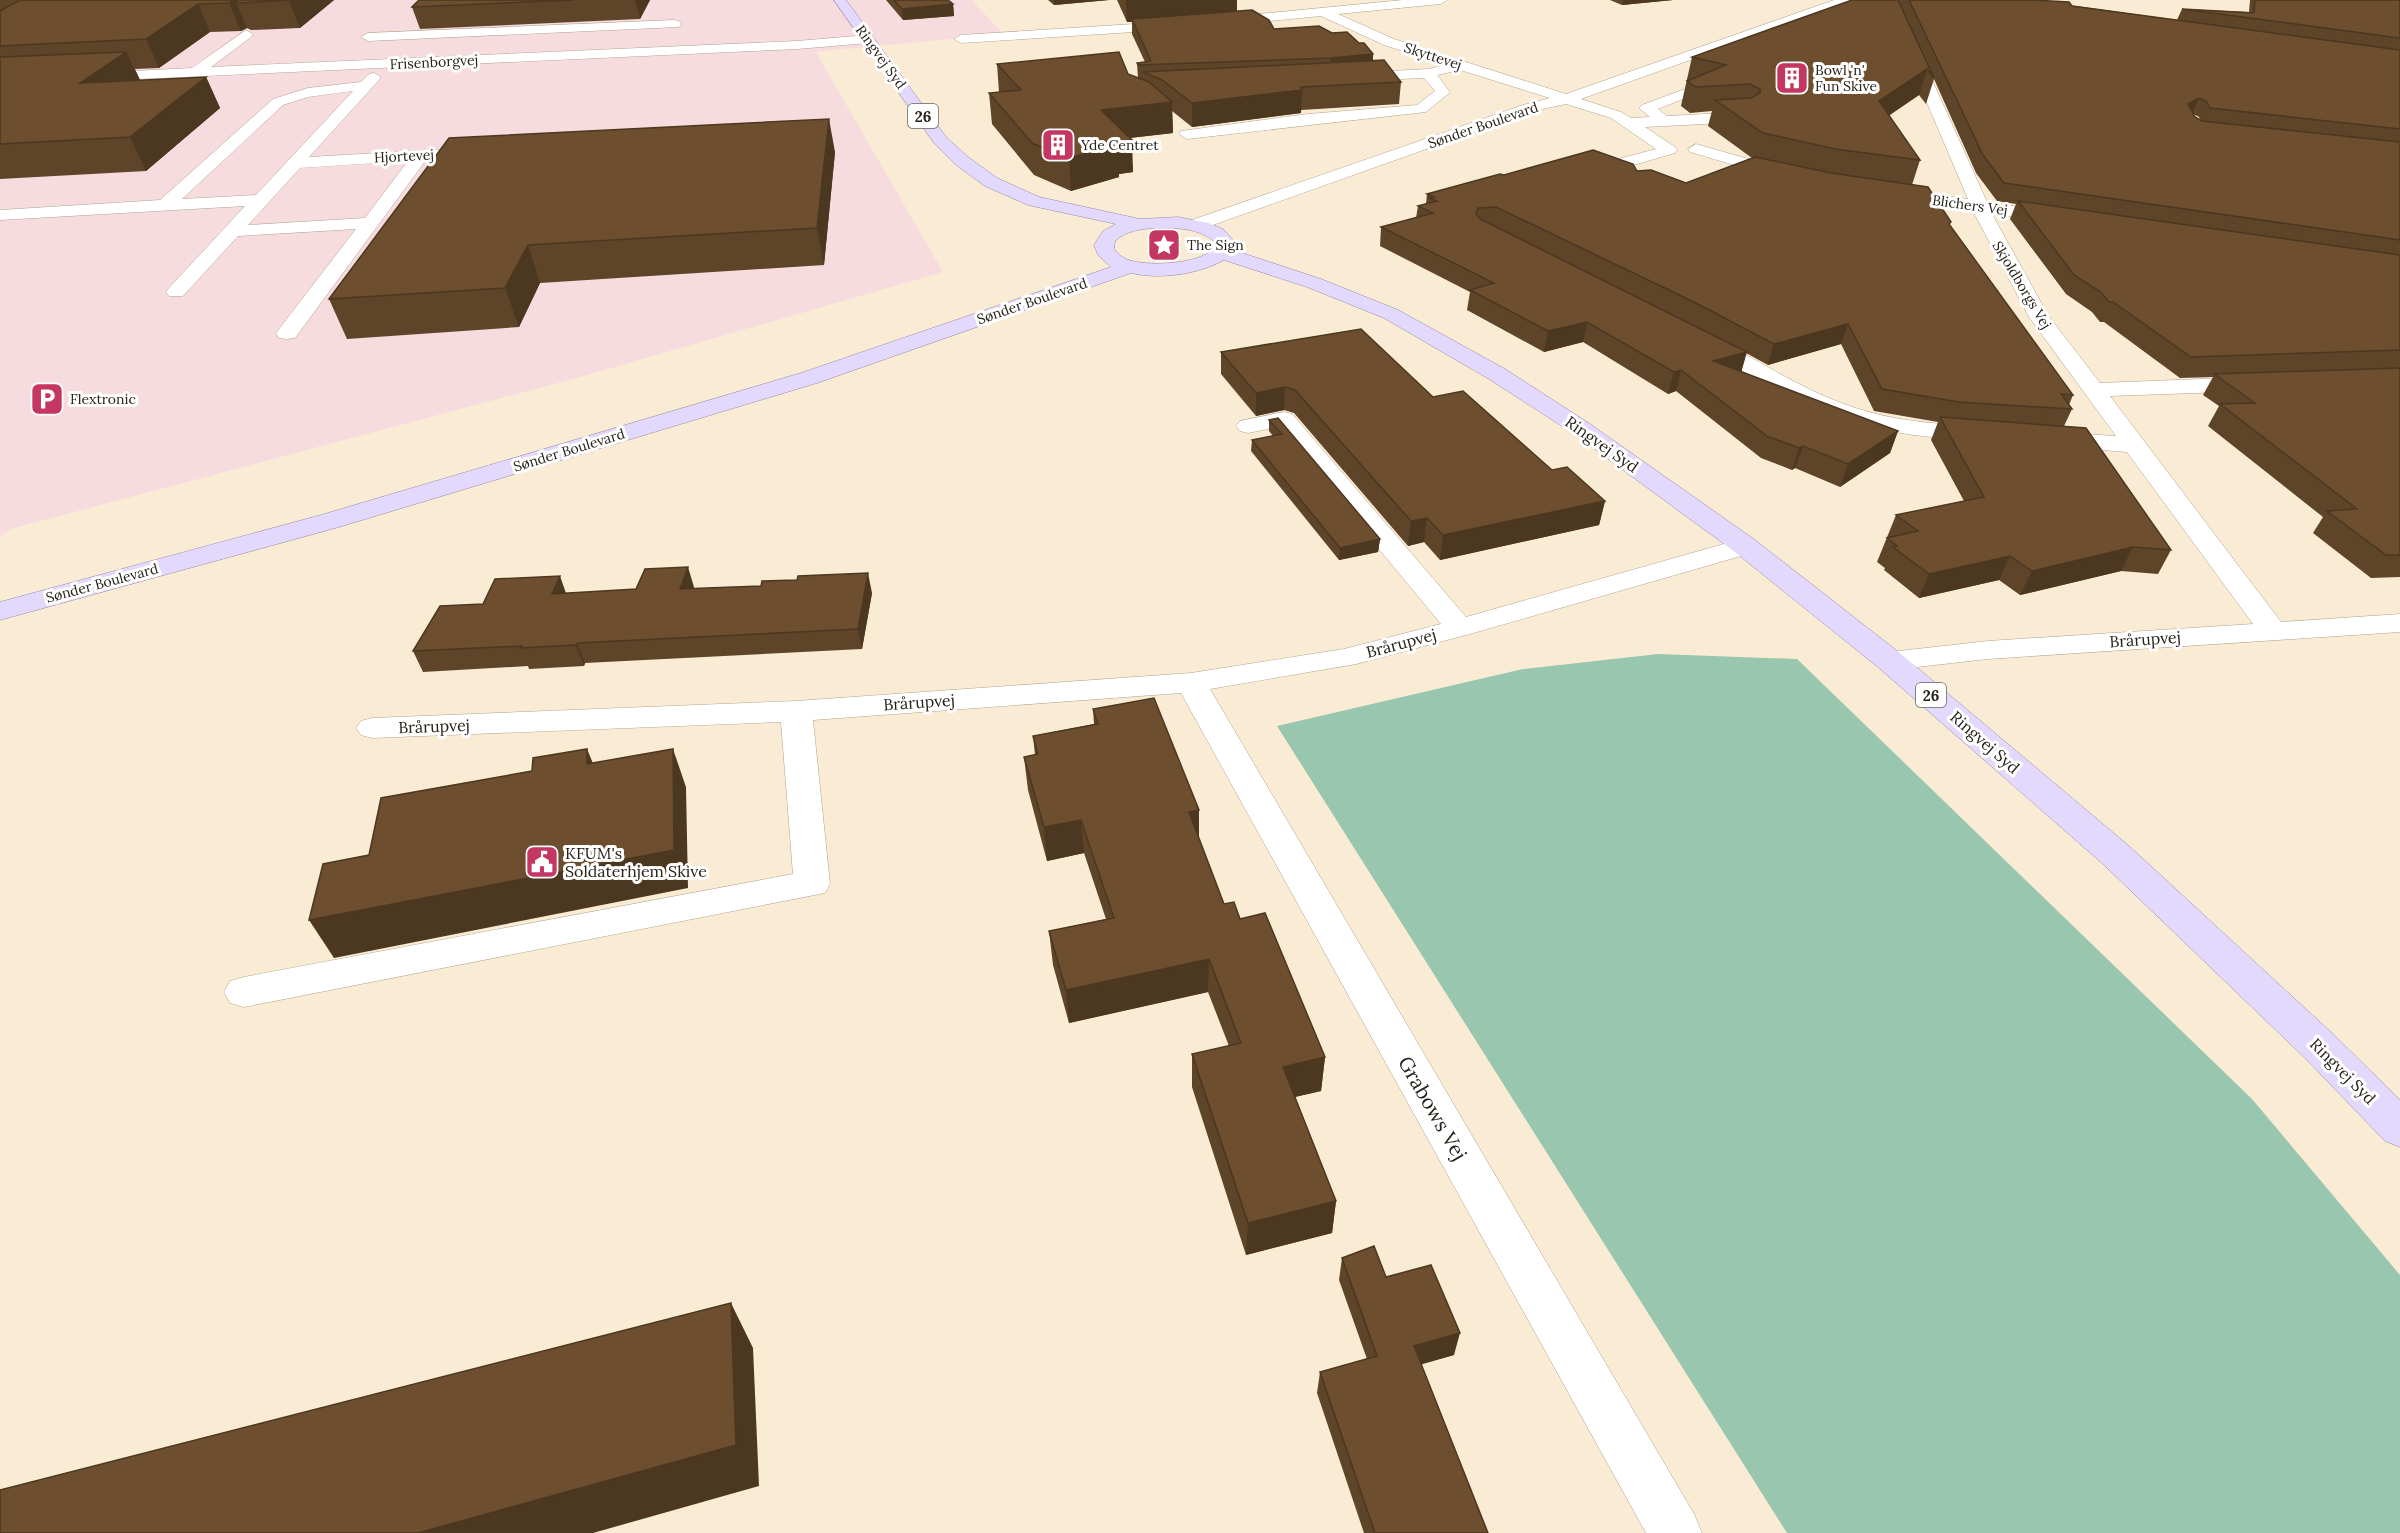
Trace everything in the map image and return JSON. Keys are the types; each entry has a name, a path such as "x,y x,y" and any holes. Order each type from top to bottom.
{"main road":[{"name":"Ringvej Syd","path":"840,0 940,140 991,182 1034,201 1139,224"},
{"name":"Ringvej Syd","path":"1034,201 1042,210 1107,246"},
{"name":"26","path":"1169,222 1196,225 1221,243 1204,264 1169,269 1132,266 1107,246 1116,232 1139,224 1169,222"},
{"name":"Ringvej Syd","path":"1221,243 1391,314 1497,374 1582,429 1745,546 1890,661 2116,855 2320,1047 2400,1128"},
{"name":"Sønder Boulevard","path":"867,336 1107,246"},
{"name":"Ringvej Syd","path":"1204,264 1301,290 1411,327"},
{"name":"Sønder Boulevard","path":"0,611 330,521 809,378 1132,266"},
{"name":"Sønder Boulevard","path":"0,592 454,469 678,400 789,362"}],"street":[{"name":"Skyttevej","path":"1304,0 1323,12 1389,42 1616,115 1669,150 1613,166"},
{"path":"962,39 979,44 1441,0"},
{"name":"Sønder Boulevard","path":"1196,225 1528,108 1567,99 1846,0"},
{"path":"1088,15 1094,20 1123,19 1244,7"},
{"path":"1208,11 1224,21"},
{"path":"368,37 674,24"},
{"name":"Skjoldborgs Vej","path":"1902,28 1978,206 2008,267 2039,317 2092,390 2272,630"},
{"path":"1109,30 1116,49"},
{"path":"195,73 246,34"},
{"name":"Frisenborgvej","path":"80,78 797,45 868,39"},
{"path":"176,292 297,163 385,64"},
{"path":"1341,79 1363,75 1428,73 1461,65"},
{"path":"1172,121 1189,136 1308,119 1421,109 1443,92 1428,73"},
{"path":"165,206 278,102 322,89 367,85"},
{"path":"1667,121 1647,108 1693,90"},
{"name":"Sønder Boulevard","path":"1221,243 1548,113 1567,99"},
{"path":"1628,123 1744,117"},
{"name":"Hjortevej","path":"297,163 504,151"},
{"path":"287,333 421,156"},
{"path":"1695,157 1721,157 1795,177"},
{"name":"Blichers Vej","path":"1877,191 2072,220"},
{"path":"0,215 262,200"},
{"path":"233,231 370,223"},
{"path":"1686,332 1807,397 1843,412 1914,429 2002,436"},
{"path":"2092,390 2272,384"},
{"name":"Brårupvej","path":"1248,426 1284,419 1460,628"},
{"path":"2025,437 2135,446"},
{"name":"Brårupvej","path":"372,728 796,711 1191,683 1345,658 1460,628 1745,546"},
{"name":"Brårupvej","path":"1890,661 1988,650 2400,623"},
{"name":"Grabows Vej","path":"1191,683 1675,1533"},
{"path":"244,992 812,884 796,711"}],"shaded area":[{"path":"0,0 979,0 972,1 1004,34 816,52 943,272 577,378 11,529 0,536"}],"green space":[{"path":"1658,654 1797,659 2252,1099 2400,1275 2400,1533 1787,1533 1277,726 1523,669"}],"building":[{"path":"20,0 235,0 229,3 198,4 146,39 0,46 0,11"},
{"path":"235,0 290,0 239,3"},
{"path":"419,0 573,0 412,7"},
{"path":"894,0 948,0 953,4 902,9"},
{"path":"1852,0 1898,0 1934,78 1927,69 1879,101 1920,160 1835,149 1763,133 1715,100 1751,98 1760,93 1760,89 1750,84 1696,87 1687,81 1726,65 1692,57"},
{"path":"1909,0 2069,2 2072,6 2400,50 2400,129 2210,108 2206,101 2199,98 2188,104 2195,117 2202,121 2400,142 2400,240 2004,183 1983,155"},
{"path":"2255,0 2400,0 2400,38 2182,9 2254,13"},
{"path":"1252,10 1269,20 1274,29 1319,26 1332,33 1347,32 1359,43 1364,43 1373,54 1331,58 1138,65 1137,63 1151,61 1132,19"},
{"path":"126,52 80,83 206,77 130,137 0,144 0,57"},
{"path":"1119,52 1128,74 1149,82 1172,102 1101,110 1132,140 1114,142 1118,145 1069,158 1032,143 989,93 1021,90 997,64"},
{"path":"1384,60 1401,82 1301,87 1302,90 1192,103 1162,80 1143,72"},
{"path":"829,119 817,228 528,245 505,288 329,299 449,138"},
{"path":"1593,150 1633,164 1637,171 1651,170 1686,183 1755,157 1831,173 1928,187 1951,222 1949,224 2073,395 2061,394 2072,409 1959,402 1882,389 1848,324 1774,344 1694,302 1496,207 1478,208 1476,214 1480,219 1747,352 1713,361 1898,431 1848,464 1803,446 1799,448 1767,436 1681,370 1674,372 1587,322 1548,331 1470,290 1494,283 1381,227 1433,213 1418,206 1437,201 1429,198 1434,197 1427,194"},
{"path":"2018,201 2400,255 2400,350 2191,357 2113,302 2109,302 2101,292 2074,275"},
{"path":"1361,329 1433,397 1463,391 1552,470 1567,467 1605,501 1443,535 1427,518 1411,521 1295,390 1285,387 1256,393 1221,352"},
{"path":"2400,368 2400,555 2386,555 2327,511 2357,509 2220,404 2255,403 2214,374"},
{"path":"1940,417 2086,428 2171,550 2133,547 2032,571 2010,556 1929,574 1893,547 1897,546 1887,538 1918,531 1896,515 1984,497"},
{"path":"1278,418 1380,539 1340,548 1252,440 1282,434 1269,420"},
{"path":"688,567 680,589 761,586 762,581 797,580 798,576 868,573 858,629 520,648 522,646 413,651 440,606 483,604 495,579 560,576 552,594 636,589 645,569"},
{"path":"1154,698 1199,810 1189,812 1224,904 1234,902 1240,919 1265,913 1325,1057 1283,1067 1336,1201 1248,1223 1192,1054 1241,1043 1209,959 1066,990 1049,931 1114,918 1081,820 1044,827 1024,757 1038,754 1033,736 1098,724 1093,709"},
{"path":"587,749 587,764 673,749 674,850 309,920 323,864 369,855 381,798 532,771 533,758"},
{"path":"1374,1246 1386,1277 1431,1265 1460,1333 1414,1346 1488,1533 1375,1533 1320,1372 1377,1356 1342,1258"},
{"path":"731,1303 736,1445 418,1533 0,1533 0,1490"}],"place":[{"name":"Bowl 'n' Fun Skive","path":"1792,78"},
{"name":"Yde Centret","path":"1058,145"},
{"name":"The Sign","path":"1164,245"},
{"name":"Flextronic","path":"47,399"},
{"name":"KFUM's Soldaterhjem Skive","path":"542,862"}]}
